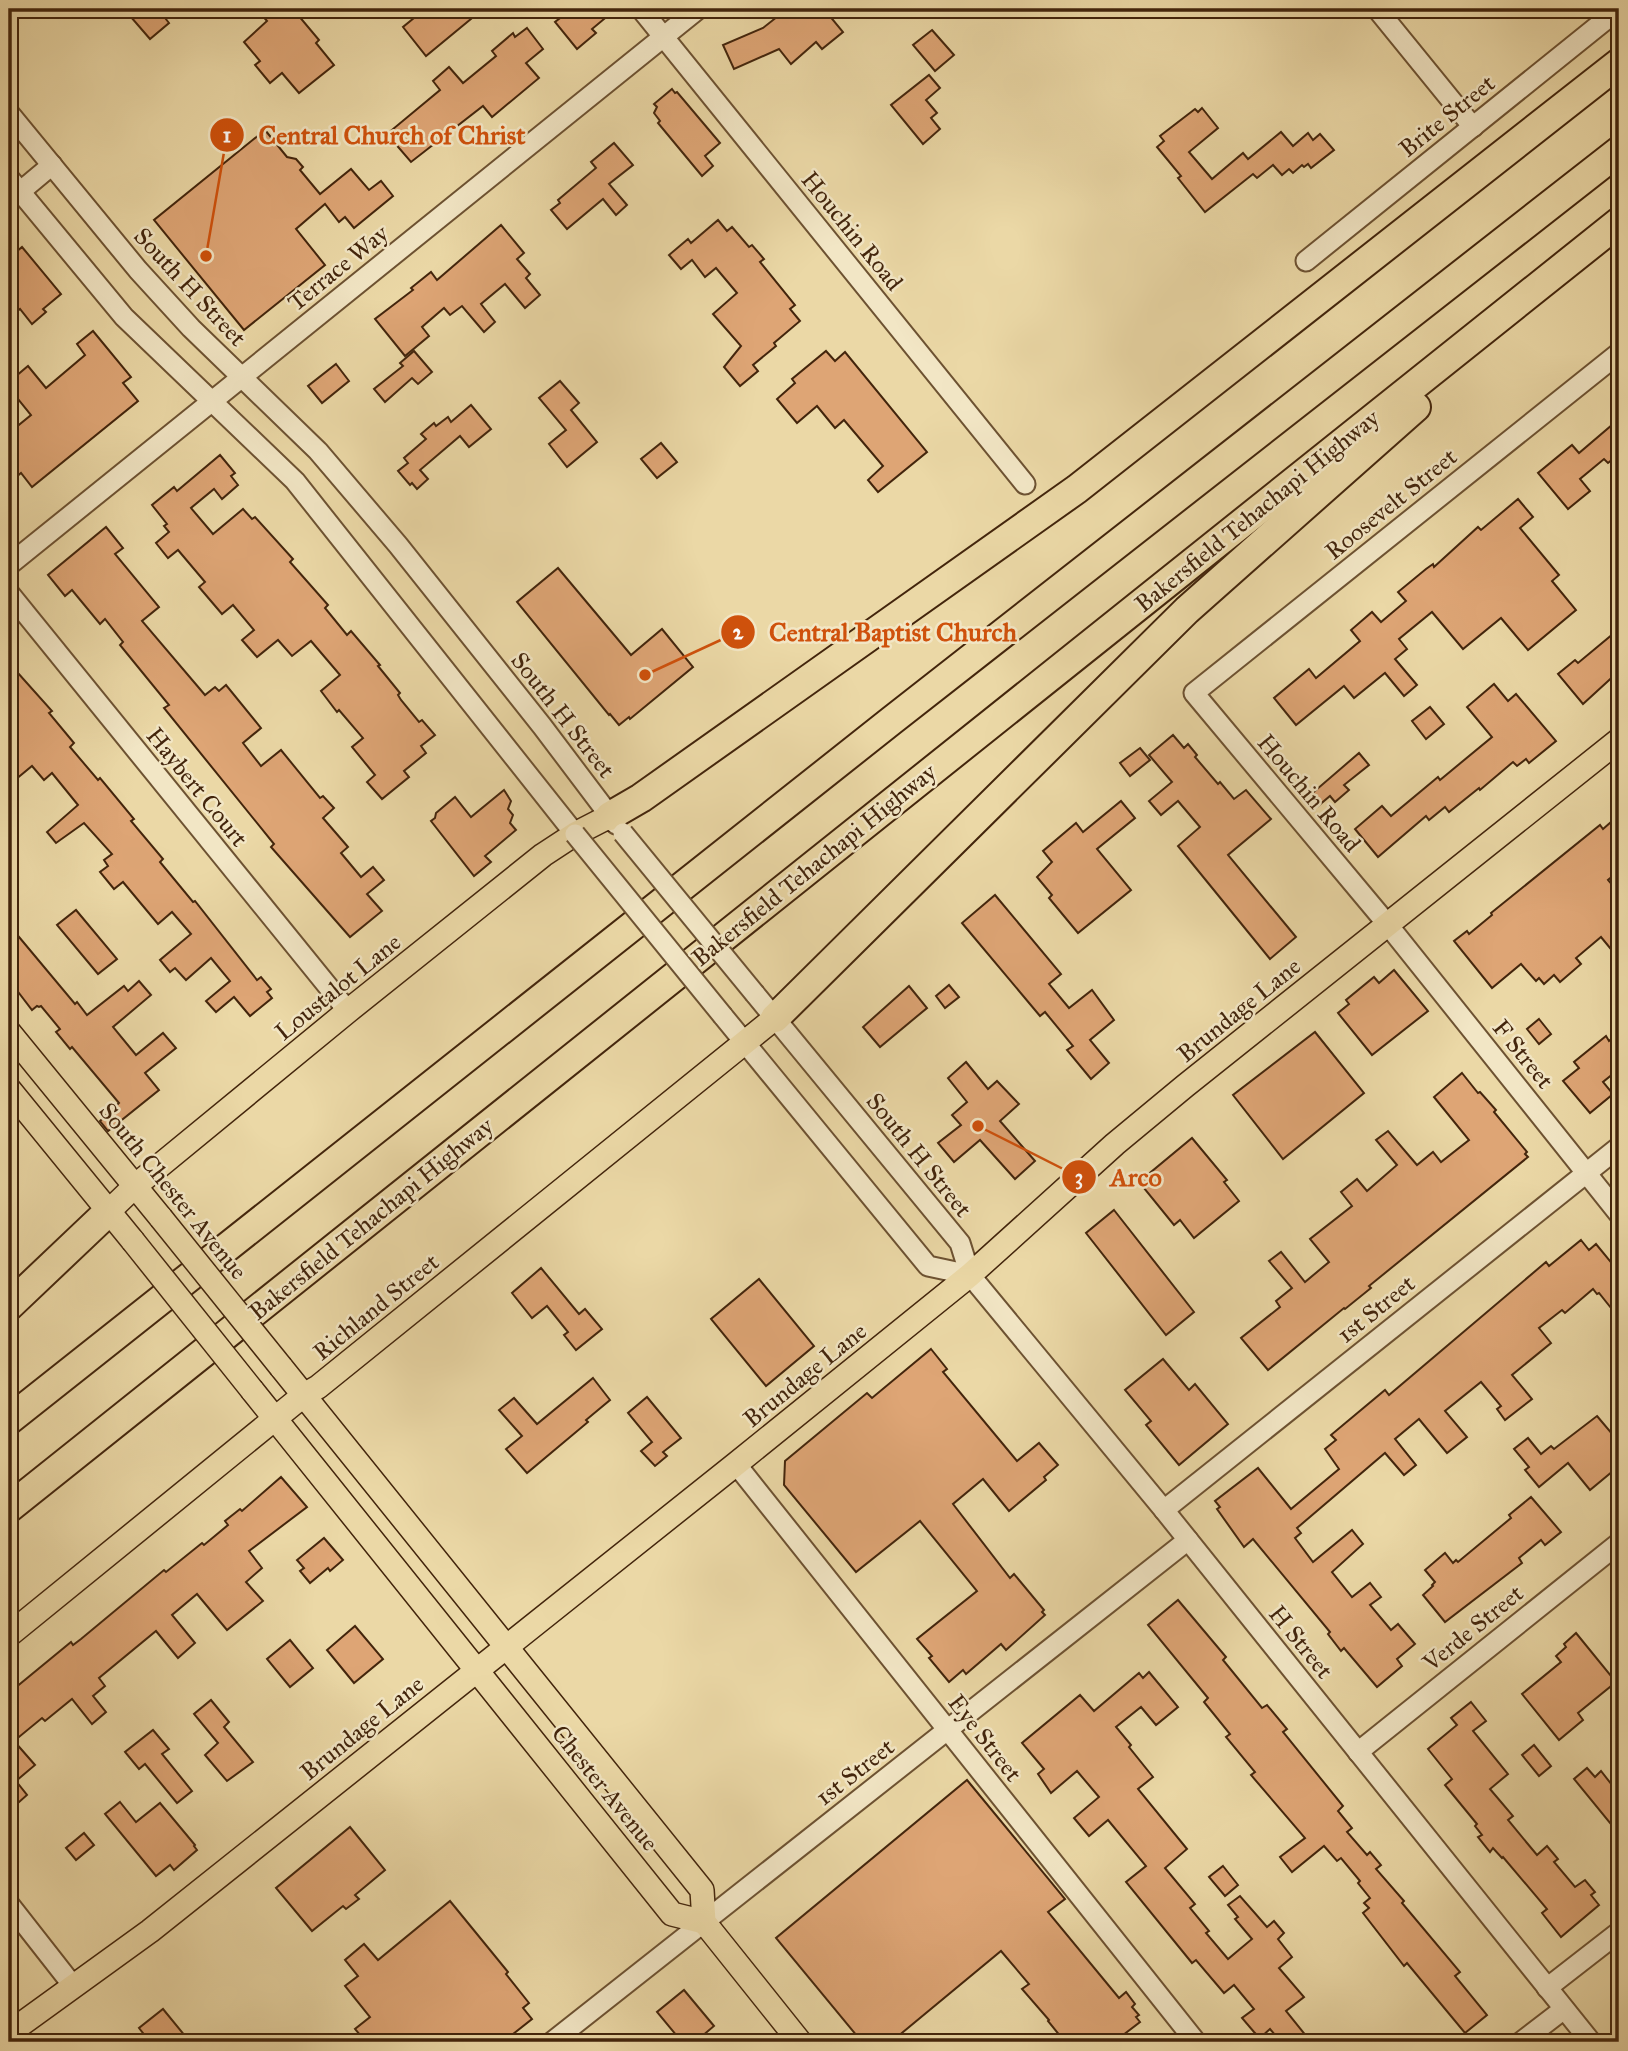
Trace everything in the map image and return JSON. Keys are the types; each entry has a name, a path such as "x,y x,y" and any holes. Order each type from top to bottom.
{"highway":[{"path":"617,824 652,791 1077,489 1619,63"},
{"path":"9,1420 891,721 1619,151"},
{"path":"775,1018 1187,610 1619,225"},
{"name":"Bakersfield Tehachapi Highway","path":"9,1508 1619,225"},
{"path":"9,1306 108,1212"}],"main road":[{"name":"Brundage Lane","path":"9,2033 150,1931 736,1464 970,1275 1125,1136 1619,740"},
{"name":"Loustalot Lane","path":"108,1212 135,1186 543,855 575,834 617,824"},
{"name":"Richland Street","path":"9,1635 775,1018"},
{"name":"South Chester Avenue","path":"9,1032 16,1045 135,1186 506,1646"},
{"path":"9,1088 478,1669"},
{"name":"Chester Avenue","path":"478,1669 672,1914 704,1922 702,1890 506,1646"},
{"path":"704,1922 800,2042"}],"street":[{"name":"Houchin Road","path":"641,9 1025,484"},
{"name":"Terrace Way","path":"9,565 698,9"},
{"path":"1377,9 1473,127"},
{"name":"Brite Street","path":"1306,261 1619,9"},
{"name":"South H Street","path":"9,113 138,270 191,328 318,451 389,535 617,824 960,1243 970,1275"},
{"path":"52,165 13,190 124,317 295,481 575,834 928,1266 970,1275"},
{"name":"Roosevelt Street","path":"1194,693 1619,353"},
{"name":"Haybert Court","path":"9,593 348,1012"},
{"name":"Houchin Road","path":"1194,693 1388,925"},
{"name":"F Street","path":"1388,925 1619,1214"},
{"name":"1st Street","path":"1164,1510 1619,1147"},
{"name":"H Street","path":"970,1275 1164,1510 1591,2042"},
{"name":"Eye Street","path":"736,1464 1196,2042"},
{"name":"1st Street","path":"552,2042 1188,1540"},
{"name":"Verde Street","path":"1358,1752 1619,1543"},
{"path":"9,1904 75,1987"},
{"path":"1547,1988 1619,1932"},
{"path":"1521,2042 1564,2009"}],"building":[{"path":"124,9 158,9 169,23 150,39"},
{"path":"257,9 293,9 319,40 316,43 334,65 299,93 282,73 270,83 255,65 260,61 244,42 267,21"},
{"path":"425,9 483,9 426,56 403,27"},
{"path":"572,9 616,9 592,29 596,33 577,49 555,22"},
{"path":"787,9 824,9 843,32 822,49 816,42 791,64 779,49 734,69 723,45 763,28"},
{"path":"527,28 543,49 526,63 539,78 492,117 483,106 411,162 387,134 440,90 433,81 449,67 463,83 496,56 492,51 513,33 515,37"},
{"path":"932,30 954,55 935,71 913,45"},
{"path":"929,75 940,88 926,100 937,113 931,118 940,129 923,144 891,105"},
{"path":"672,89 720,143 705,156 713,166 702,176 658,123 660,121 654,113 657,107 654,104"},
{"path":"1202,108 1218,128 1189,152 1212,179 1243,153 1248,159 1281,132 1293,146 1308,133 1313,140 1320,134 1334,150 1311,168 1308,164 1304,167 1302,165 1293,173 1289,169 1282,175 1273,165 1257,178 1253,174 1205,212 1157,147 1164,141 1160,136 1195,109 1198,112"},
{"path":"265,130 287,157 296,159 303,167 300,170 320,194 351,169 369,190 381,181 393,196 354,228 345,217 339,222 325,204 296,229 325,265 244,330 154,220"},
{"path":"614,143 633,165 609,184 627,205 616,215 603,199 567,229 551,210 560,203 558,200 596,168 591,162"},
{"path":"718,220 727,231 732,227 749,247 752,245 764,259 760,262 795,305 790,309 800,321 753,365 758,371 740,386 724,367 741,346 713,314 737,293 716,268 705,277 692,260 681,269 669,255 688,239 691,243"},
{"path":"501,225 524,253 517,259 530,274 526,278 540,295 525,308 505,284 481,304 495,322 484,332 462,306 450,315 444,308 422,327 429,336 405,356 375,319 413,290 411,288 431,272 437,280"},
{"path":"22,247 61,294 43,309 46,312 32,324 20,309 9,318 9,258"},
{"path":"93,331 131,377 123,383 138,401 32,487 21,473 9,483 9,433 31,415 9,388 9,382 28,366 46,388 85,355 77,344"},
{"path":"414,351 432,372 418,384 412,378 385,402 374,389 403,366 400,363"},
{"path":"826,351 835,361 845,352 927,452 878,492 868,480 883,466 844,420 835,428 817,406 797,423 777,399 795,383 792,379"},
{"path":"336,364 349,381 322,403 308,386"},
{"path":"560,381 579,403 571,410 597,442 567,467 549,444 566,430 539,398"},
{"path":"471,405 491,429 469,447 460,436 420,470 428,479 417,489 412,483 410,485 398,471 408,463 404,458 426,439 421,434 434,423 436,426 448,417 451,422"},
{"path":"1619,419 1619,454 1608,463 1604,459 1580,479 1590,491 1568,509 1538,473 1572,445 1579,453"},
{"path":"661,443 677,462 657,478 641,459"},
{"path":"220,455 235,473 231,476 238,485 222,499 214,489 191,508 213,534 243,509 252,519 255,517 293,559 290,562 328,605 325,608 347,635 351,631 380,665 378,666 400,693 398,695 401,700 419,722 422,720 435,735 421,746 426,753 404,771 409,777 382,799 367,782 375,775 352,747 363,738 321,691 340,675 311,641 292,656 278,640 257,657 242,640 254,630 233,605 222,614 199,587 205,582 178,550 168,558 156,543 169,532 164,526 167,524 152,505 174,487 177,491"},
{"path":"1518,499 1533,517 1520,528 1559,575 1552,581 1576,610 1528,650 1501,618 1463,649 1432,612 1399,639 1407,649 1395,659 1417,685 1404,696 1385,673 1354,698 1344,686 1296,725 1274,698 1309,669 1316,678 1360,641 1351,630 1372,612 1381,622 1406,601 1398,592 1433,564 1434,567 1478,527 1481,530"},
{"path":"106,527 123,548 115,554 159,607 142,621 205,695 215,687 219,691 226,685 261,728 243,743 261,766 281,750 320,798 323,796 334,808 323,818 348,847 341,853 361,877 373,867 384,880 367,894 382,911 350,937 271,847 274,844 164,708 169,705 120,645 123,642 105,619 100,624 72,590 65,596 48,575"},
{"path":"558,568 631,655 662,629 693,667 619,725 517,602"},
{"path":"1619,629 1619,671 1583,704 1558,674 1575,660 1578,663"},
{"path":"9,663 52,711 49,713 74,743 70,747 134,819 131,821 163,859 160,862 193,902 195,901 257,980 261,977 271,989 267,992 272,998 250,1016 234,997 216,1012 206,1001 230,981 211,958 186,980 175,968 170,972 160,960 191,934 172,912 158,924 123,882 114,889 100,872 108,866 104,860 112,854 84,823 56,843 47,832 78,805 52,773 44,780 32,766 9,785"},
{"path":"1494,684 1508,701 1516,694 1556,741 1529,763 1526,759 1517,766 1513,762 1449,812 1445,807 1429,820 1426,816 1378,857 1355,829 1382,806 1391,816 1492,737 1467,707"},
{"path":"1430,707 1444,724 1426,739 1412,721"},
{"path":"1173,735 1184,748 1188,744 1197,755 1195,757 1234,799 1246,790 1271,819 1228,855 1296,937 1270,959 1178,846 1200,827 1178,801 1161,815 1149,801 1172,782 1149,755"},
{"path":"1140,748 1150,760 1130,776 1120,763"},
{"path":"1359,753 1369,765 1344,785 1349,790 1335,802 1330,796 1318,806 1309,796"},
{"path":"504,790 511,801 508,809 513,815 510,823 516,830 485,856 491,862 474,876 431,821 436,813 455,797 471,817"},
{"path":"1121,801 1135,818 1097,849 1131,890 1078,933 1049,898 1052,895 1037,877 1052,862 1043,851 1076,823 1083,832"},
{"path":"1619,815 1619,871 1608,880 1619,893 1619,940 1610,948 1601,937 1576,958 1581,964 1560,982 1554,975 1544,984 1539,978 1536,981 1521,964 1492,988 1454,941 1467,931 1469,934 1600,825 1603,829"},
{"path":"995,895 1061,974 1049,984 1069,1008 1092,990 1114,1020 1090,1040 1109,1063 1091,1079 1067,1050 1073,1046 1045,1012 1040,1016 962,923"},
{"path":"76,910 117,959 98,974 57,925"},
{"path":"9,925 87,1015 124,986 128,991 139,981 151,995 113,1027 136,1055 163,1033 176,1048 145,1073 159,1090 108,1131 100,1121 119,1103 56,1032 60,1029 41,1006 32,1010 9,980"},
{"path":"1394,970 1428,1011 1372,1055 1338,1013 1349,1004 1346,1000 1374,977 1379,983"},
{"path":"949,985 959,997 945,1008 936,996"},
{"path":"909,986 927,1008 880,1047 863,1027"},
{"path":"1539,1019 1551,1034 1539,1044 1527,1029"},
{"path":"1315,1032 1364,1093 1283,1159 1233,1095"},
{"path":"1619,1032 1619,1069 1603,1082 1613,1094 1590,1113 1563,1081 1579,1068 1574,1062 1606,1036 1609,1041"},
{"path":"966,1062 988,1089 997,1081 1019,1104 1000,1121 1035,1161 1015,1179 980,1140 954,1162 938,1143 961,1125 952,1115 967,1102 948,1078"},
{"path":"1462,1073 1496,1110 1494,1112 1527,1152 1525,1154 1528,1157 1268,1370 1241,1338 1280,1307 1276,1301 1292,1288 1269,1261 1281,1252 1305,1282 1329,1262 1310,1239 1352,1206 1341,1192 1357,1179 1367,1191 1397,1165 1376,1140 1388,1131 1417,1165 1433,1152 1441,1162 1469,1140 1434,1097"},
{"path":"1192,1138 1227,1180 1224,1182 1239,1201 1194,1238 1180,1220 1174,1225 1139,1182"},
{"path":"1114,1210 1194,1312 1166,1335 1086,1233"},
{"path":"1581,1240 1589,1250 1596,1244 1619,1272 1619,1318 1593,1289 1565,1313 1562,1310 1539,1328 1551,1343 1512,1375 1532,1399 1505,1420 1497,1409 1501,1406 1481,1382 1445,1411 1467,1437 1447,1453 1419,1419 1395,1439 1416,1465 1404,1475 1385,1453 1297,1528 1301,1533 1295,1538 1313,1562 1352,1530 1363,1544 1332,1572 1352,1597 1370,1583 1381,1597 1370,1605 1391,1630 1398,1624 1415,1644 1397,1659 1402,1666 1377,1687 1344,1648 1341,1651 1328,1634 1330,1632 1253,1539 1244,1547 1217,1509 1220,1507 1215,1501 1258,1468 1291,1509 1339,1469 1325,1449 1336,1440 1331,1435 1385,1390 1389,1395 1546,1262 1549,1266"},
{"path":"541,1268 579,1314 585,1309 602,1329 576,1350 564,1335 568,1332 547,1306 532,1318 512,1293"},
{"path":"759,1279 814,1346 766,1386 711,1319"},
{"path":"931,1349 947,1369 943,1372 1017,1461 1039,1443 1058,1465 1044,1477 1046,1480 1009,1511 983,1479 953,1504 1010,1578 1014,1574 1044,1610 1042,1612 1045,1615 1006,1650 1001,1644 966,1674 963,1670 949,1682 917,1639 977,1591 920,1521 856,1572 784,1485 785,1461 867,1393 872,1398"},
{"path":"1163,1359 1189,1390 1195,1384 1228,1424 1179,1465 1146,1425 1151,1421 1125,1390"},
{"path":"593,1378 610,1400 527,1473 506,1449 522,1436 499,1410 514,1398 537,1424"},
{"path":"647,1397 681,1438 663,1452 667,1456 655,1466 641,1451 652,1442 628,1413"},
{"path":"1597,1416 1619,1442 1619,1466 1590,1490 1568,1463 1539,1487 1525,1470 1529,1467 1514,1449 1528,1438 1541,1454 1551,1446 1554,1449"},
{"path":"281,1477 307,1507 249,1551 262,1568 246,1582 263,1601 227,1630 197,1594 172,1615 195,1643 178,1658 156,1631 99,1678 105,1686 93,1696 106,1712 92,1724 72,1699 45,1721 42,1718 14,1741 35,1765 16,1781 27,1795 9,1811 9,1693 71,1642 73,1645 81,1639 164,1570 166,1572 202,1543 204,1545 228,1525 225,1521 240,1509 242,1511"},
{"path":"1531,1497 1561,1532 1545,1545 1541,1540 1519,1558 1522,1563 1445,1622 1423,1595 1435,1582 1425,1570 1445,1553 1453,1563 1456,1560 1458,1562 1511,1518 1509,1515"},
{"path":"324,1538 343,1560 310,1583 300,1571 304,1568 297,1560"},
{"path":"1178,1600 1226,1657 1223,1660 1262,1708 1267,1705 1287,1729 1283,1732 1343,1806 1338,1811 1352,1828 1347,1832 1367,1855 1370,1852 1381,1865 1376,1869 1460,1972 1455,1976 1487,2015 1465,2033 1407,1963 1404,1966 1363,1913 1369,1908 1364,1903 1370,1898 1341,1858 1337,1861 1324,1846 1292,1872 1280,1857 1305,1838 1251,1775 1255,1772 1226,1737 1230,1734 1204,1702 1208,1698 1148,1625"},
{"path":"355,1626 383,1659 354,1683 327,1650"},
{"path":"1576,1633 1616,1682 1578,1713 1583,1720 1559,1740 1522,1694 1561,1662 1556,1656"},
{"path":"290,1640 313,1668 290,1687 267,1659"},
{"path":"1149,1672 1178,1707 1156,1725 1141,1707 1116,1727 1153,1777 1138,1789 1187,1849 1165,1868 1195,1904 1190,1908 1209,1931 1206,1933 1228,1959 1252,1939 1235,1919 1238,1917 1228,1905 1240,1896 1267,1927 1274,1921 1284,1933 1278,1939 1292,1957 1279,1968 1304,1997 1286,2011 1311,2042 1281,2042 1270,2029 1260,2038 1254,2032 1242,2018 1254,2009 1234,1985 1224,1993 1196,1960 1192,1963 1126,1882 1146,1866 1108,1820 1089,1836 1074,1818 1099,1797 1077,1771 1051,1793 1038,1774 1044,1769 1022,1743 1080,1695 1094,1711 1139,1673 1143,1678"},
{"path":"211,1700 229,1722 224,1727 253,1762 227,1781 205,1755 218,1743 194,1714"},
{"path":"1471,1702 1486,1721 1473,1731 1508,1774 1490,1789 1513,1816 1508,1820 1537,1855 1547,1846 1558,1859 1554,1862 1575,1887 1585,1880 1595,1892 1591,1895 1599,1905 1561,1937 1542,1913 1547,1909 1503,1857 1493,1848 1490,1852 1478,1837 1482,1835 1475,1826 1477,1824 1445,1785 1452,1779 1428,1749 1457,1725 1451,1718"},
{"path":"153,1730 169,1749 162,1754 192,1791 177,1803 145,1764 139,1769 125,1752"},
{"path":"1534,1745 1551,1766 1539,1776 1522,1755"},
{"path":"1587,1768 1595,1777 1601,1771 1619,1794 1619,1834 1574,1779"},
{"path":"967,1780 1065,1899 1048,1912 1119,1998 1126,1992 1135,2004 1132,2007 1139,2015 1136,2017 1140,2022 1114,2042 1065,2042 1022,1989 1029,1984 1001,1951 891,2042 862,2042 776,1938"},
{"path":"120,1802 136,1822 160,1803 197,1850 174,1870 170,1865 156,1876 105,1814"},
{"path":"350,1827 385,1870 355,1895 359,1899 346,1909 343,1906 312,1931 276,1888"},
{"path":"84,1833 94,1845 76,1860 66,1848"},
{"path":"1223,1866 1238,1885 1225,1896 1209,1877"},
{"path":"450,1901 508,1972 506,1974 529,2003 523,2008 532,2019 503,2042 394,2042 389,2036 381,2042 366,2042 355,2029 370,2017 345,1986 358,1976 345,1960 364,1944 378,1960"},
{"path":"684,1990 714,2026 695,2042 682,2042 657,2012"},
{"path":"163,2009 190,2042 150,2042 139,2028"}],"place":[{"name":"Central Church of Christ","path":"206,256"},
{"name":"Central Baptist Church","path":"645,675"},
{"name":"Arco","path":"978,1126"}]}
